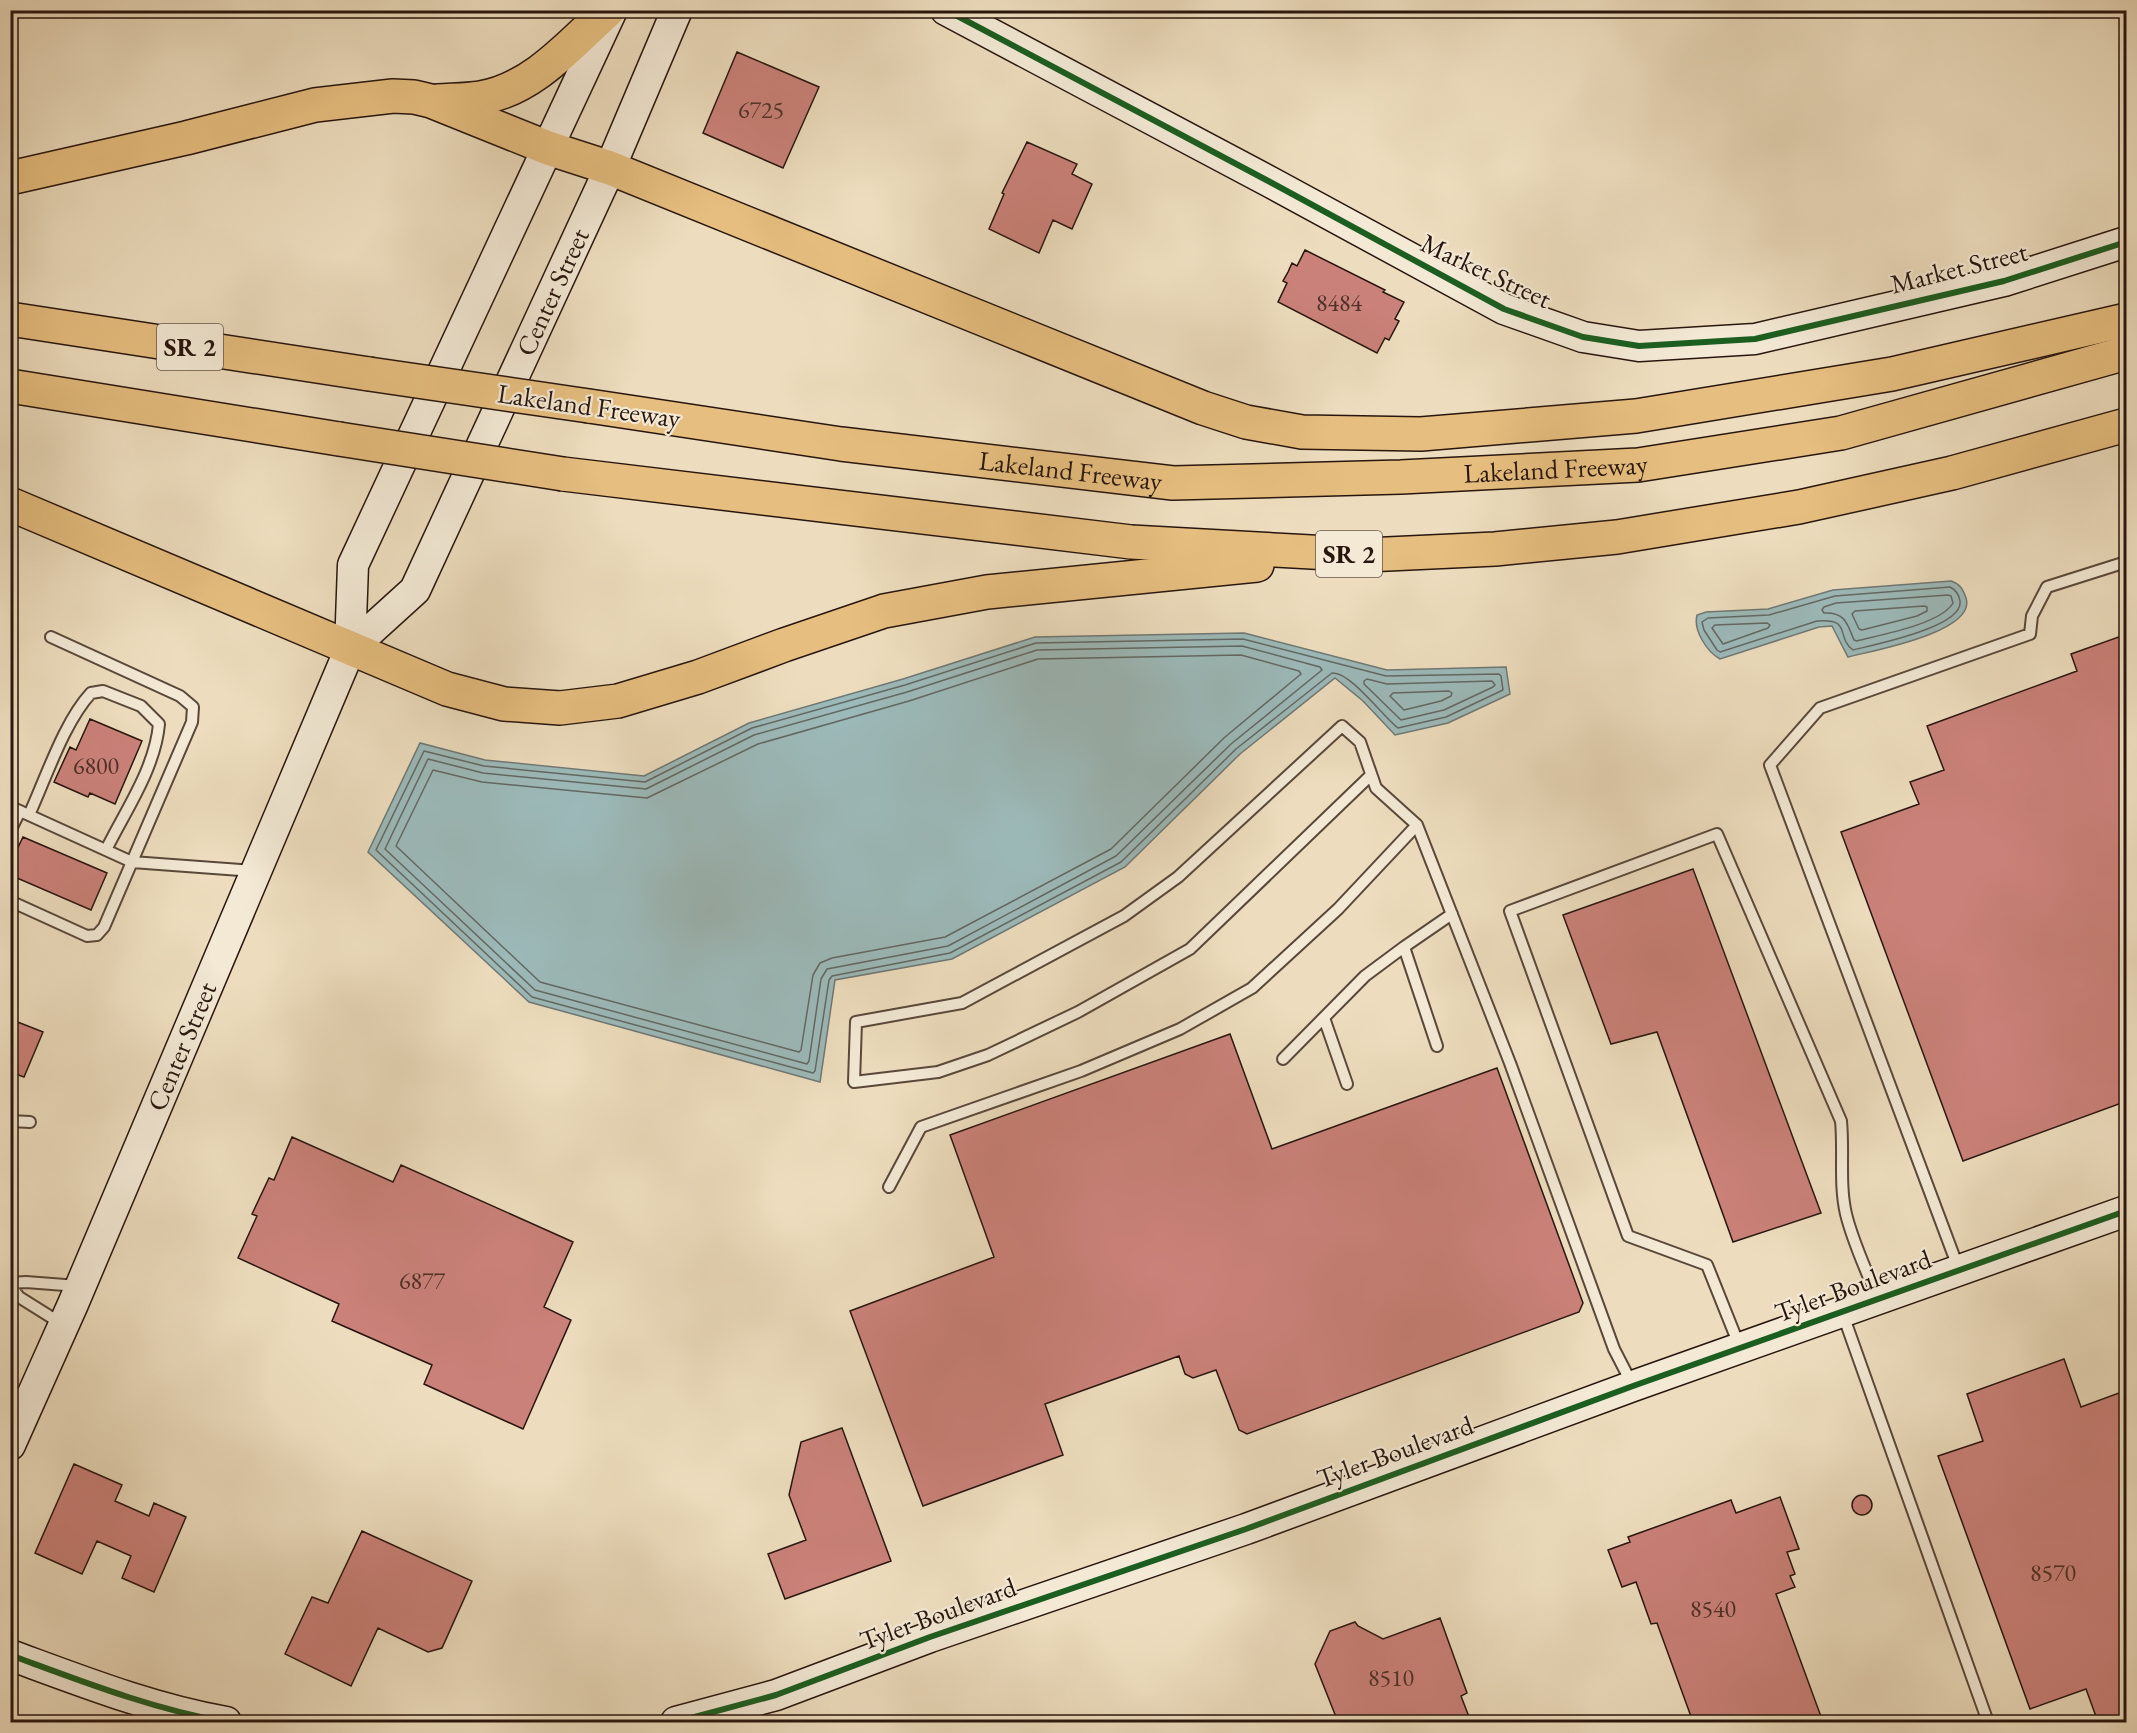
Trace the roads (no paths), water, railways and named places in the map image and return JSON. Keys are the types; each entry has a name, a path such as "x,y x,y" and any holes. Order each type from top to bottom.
{"highway":[{"path":"431,101 481,98 517,84 543,68 610,10"},
{"path":"10,178 186,138 315,105 393,96 414,97 431,101 548,148 610,168 1203,408 1246,422 1302,432 1421,434 1636,416 1892,374 2127,320"},
{"name":"Lakeland Freeway","path":"10,319 841,444 1173,483 1401,477 1638,465 1841,433 2127,353"},
{"name":"SR 2","path":"10,386 563,474 1131,542 1366,555 1496,549 1617,537 1788,509 1952,473 2127,425"},
{"path":"10,504 350,650 447,689 504,704 560,708 618,701 698,677 884,611 987,592 1366,555"}],"street":[{"name":"Center Street","path":"10,1445 81,1287 350,650 353,565 610,10"},
{"name":"Center Street","path":"350,650 415,590 610,168 677,10"},
{"name":"Market Street","path":"946,10 1504,309 1583,337 1639,346 1755,339 2004,280 2127,242"},
{"name":"Tyler Boulevard","path":"676,1722 777,1695 930,1637 1246,1529 1633,1386 2127,1211"},
{"path":"10,1655 152,1705 226,1722"}],"lane":[{"path":"1959,1270 1770,765 1820,708 2030,634 2032,616 2047,587 2127,562"},
{"path":"10,901 87,936 97,935 104,927 192,722 193,707 180,696 51,638"},
{"path":"10,831 83,701 91,693 104,691 141,706 159,724 157,741 136,792 106,850"},
{"path":"1371,775 1190,950 1078,1012 988,1055 938,1072 854,1082 856,1022 962,1003 1124,916 1178,877 1342,726 1360,742 1376,788 1417,825 1510,1063 1614,1350 1633,1386"},
{"path":"20,811 132,862 257,872"},
{"path":"889,1188 921,1127 1081,1071 1180,1029 1252,988 1338,909 1417,825"},
{"path":"1740,1348 1707,1265 1628,1236 1510,911 1717,834 1840,1121 1844,1146 1842,1182 1846,1214 1878,1299"},
{"path":"1283,1059 1365,976 1452,914"},
{"path":"1404,947 1437,1046"},
{"path":"1324,1018 1347,1084"},
{"path":"10,1121 30,1122"},
{"path":"64,1325 19,1297 10,1284 26,1282 81,1287"},
{"path":"1842,1312 1988,1722"}],"water":[{"path":"1951,581 1961,587 1966,598 1965,610 1955,621 1920,638 1848,657 1832,626 1819,627 1720,659 1706,646 1697,627 1697,615 1706,612 1768,609 1833,590"},
{"path":"1244,633 1387,670 1506,667 1510,694 1448,723 1395,735 1363,701 1335,678 1240,754 1125,867 952,959 835,980 820,1082 529,1002 368,852 420,743 485,760 644,776 749,723 903,679 1035,637"}]}
